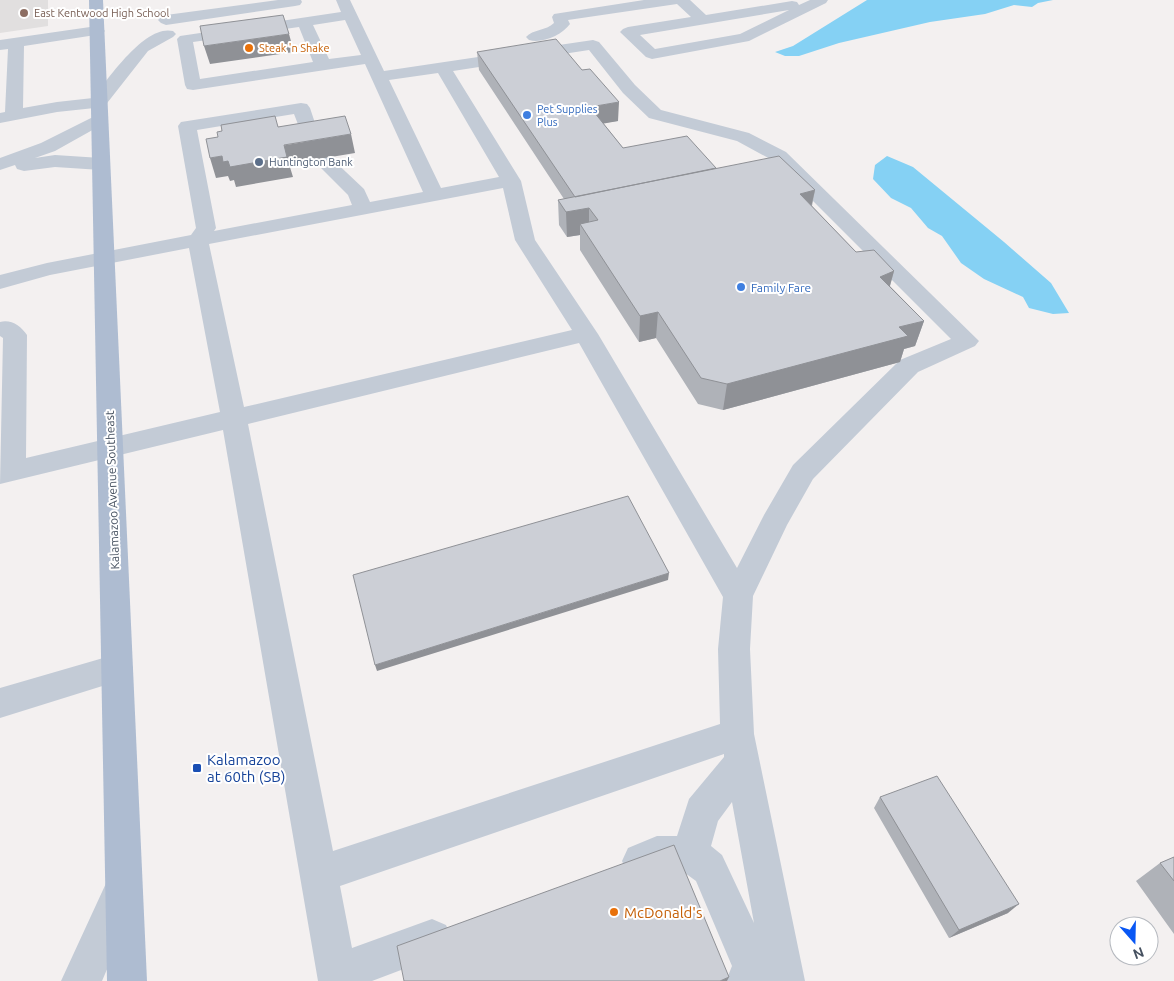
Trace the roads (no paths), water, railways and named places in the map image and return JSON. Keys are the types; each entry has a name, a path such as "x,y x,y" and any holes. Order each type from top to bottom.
{"main road":[{"name":"Kalamazoo Avenue Southeast","path":"96,0 127,981"}],"lane":[{"path":"0,165 48,147 99,111 142,48 166,20 295,2 294,0"},
{"path":"559,17 626,3 674,0"},
{"path":"681,0 703,20"},
{"path":"820,1 744,38 652,54 628,32 820,1"},
{"path":"534,37 556,30 562,24 559,17 549,6"},
{"path":"185,39 304,22 347,8 434,195"},
{"path":"166,20 185,39 193,85 370,58"},
{"path":"304,22 323,65"},
{"path":"97,31 8,44 7,117 99,111"},
{"path":"379,77 593,45 630,89 655,114 743,137 779,156 966,341 909,366 802,472 738,596 734,649 739,748 761,978"},
{"path":"443,67 511,181 526,240 586,334 738,596"},
{"path":"360,201 316,150 301,108 186,126 201,230 234,418 337,978 465,927"},
{"path":"0,165 55,161 100,164"},
{"path":"0,282 47,269 105,258 201,230 360,201 434,195 511,181"},
{"path":"0,329 5,328 15,335 6,473 586,334"},
{"path":"0,703 117,668"},
{"path":"318,875 739,748"},
{"path":"691,854 702,812 739,748"},
{"path":"611,872 657,856 691,854 709,868 761,978"},
{"path":"81,981 124,884"}],"water":[{"path":"867,0 1053,0 1038,3 1032,7 1014,5 985,14 930,22 839,43 799,56 785,56 775,52 793,46"},
{"path":"887,156 913,167 1004,242 1051,283 1069,313 1053,314 1029,308 1023,297 984,279 961,263 942,236 928,228 911,208 891,198 873,179 875,165"}],"place":[{"name":"East Kentwood High School","path":"24,13"},
{"name":"Steak 'n Shake","path":"249,48"},
{"name":"Pet Supplies Plus","path":"527,115"},
{"name":"Huntington Bank","path":"259,162"},
{"name":"Family Fare","path":"741,287"},
{"name":"Kalamazoo at 60th (SB)","path":"197,768"},
{"name":"McDonald's","path":"614,912"}]}
